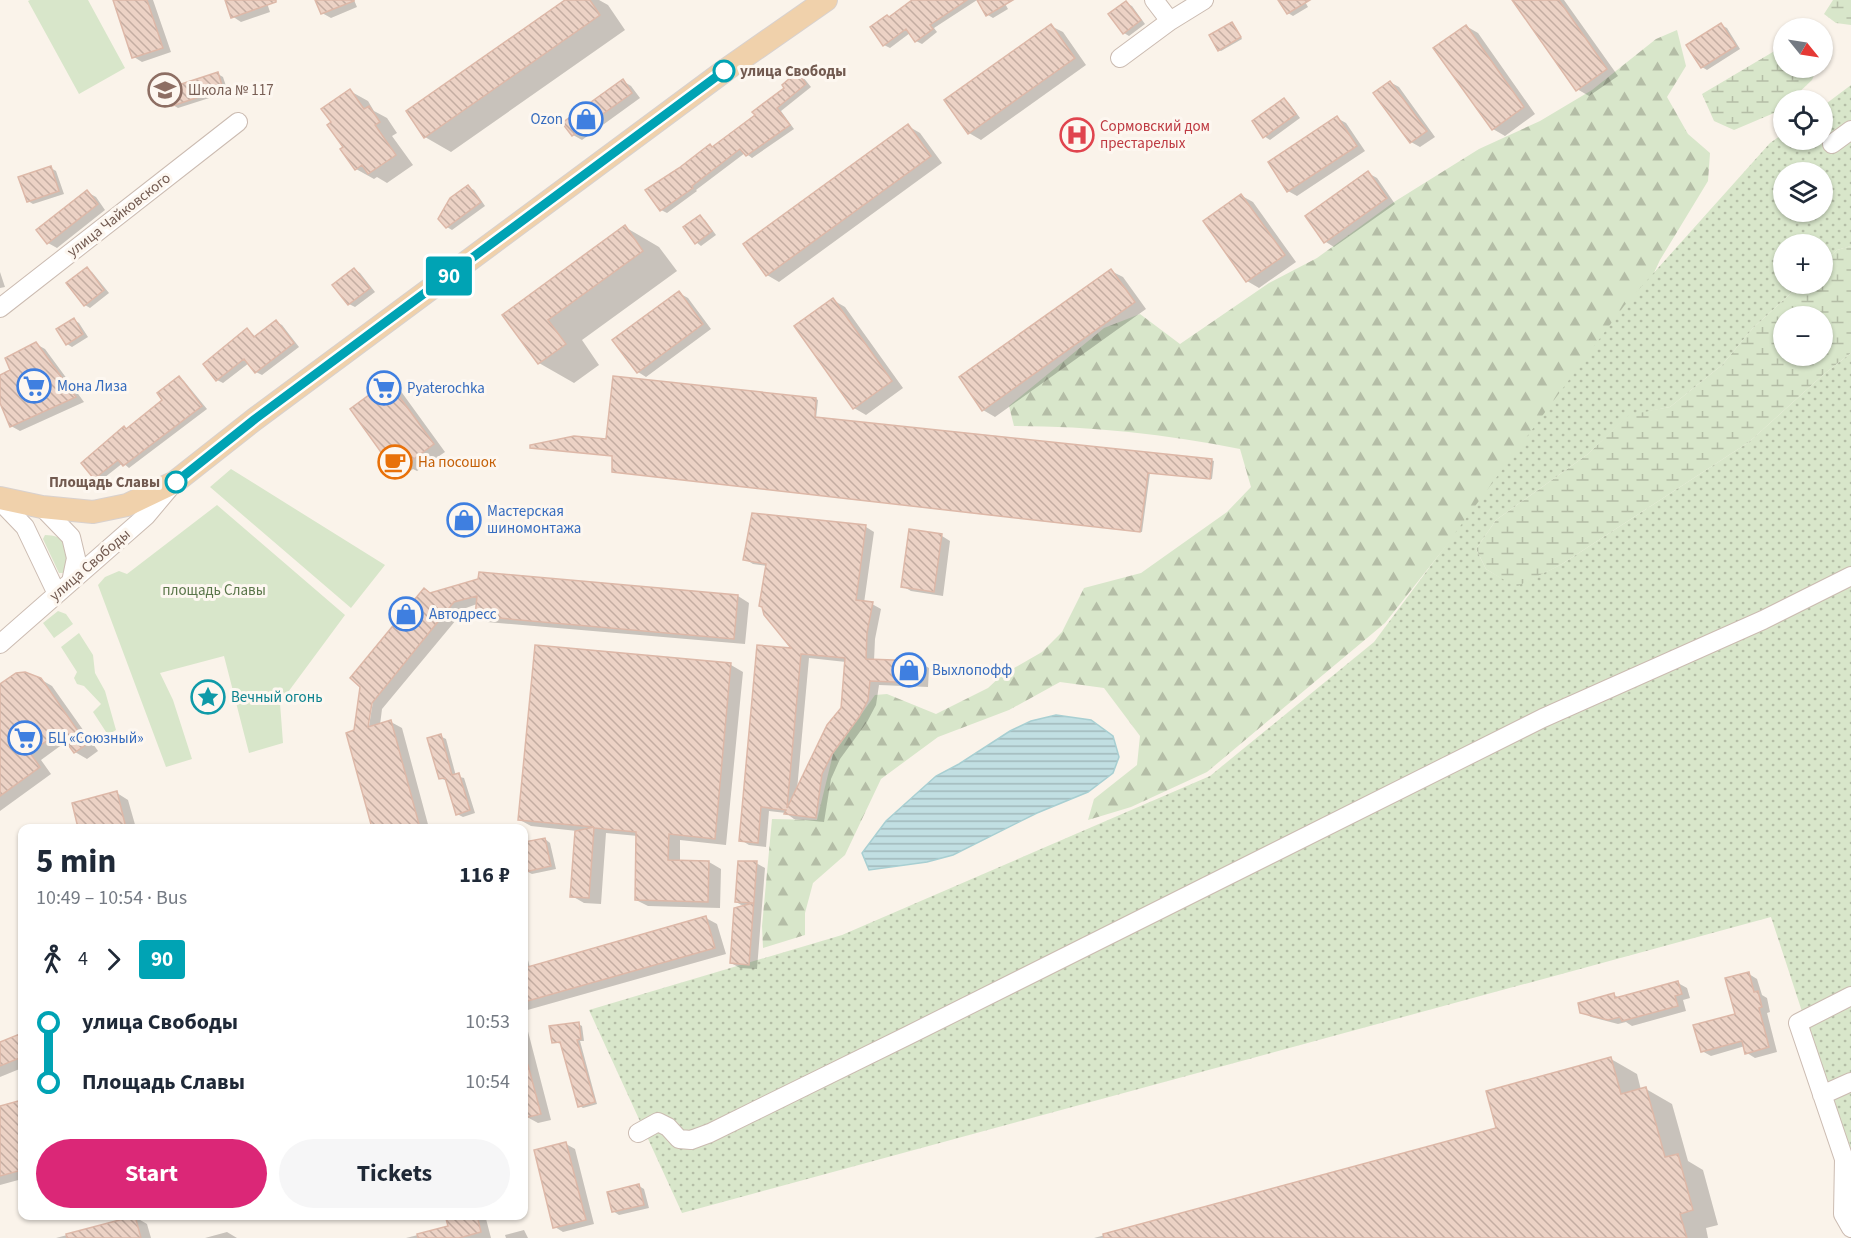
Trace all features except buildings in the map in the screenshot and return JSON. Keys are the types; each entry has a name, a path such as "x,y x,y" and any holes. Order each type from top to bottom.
{"main road":[{"name":"улица Свободы","path":"0,499 42,507 93,512 127,505 176,482 255,419 727,69 826,0"}],"street":[{"path":"1154,0 1170,21"},
{"path":"1120,58 1203,0"},
{"name":"улица Чайковского","path":"0,308 238,122"},
{"path":"1833,143 1851,130"},
{"name":"улица Свободы","path":"0,644 146,516 176,482"},
{"path":"0,499 25,527 64,588"},
{"path":"42,507 71,537 76,558 64,588"},
{"path":"638,1133 658,1122 684,1140 691,1140 710,1133 1543,718 1763,620 1851,576"},
{"path":"1851,996 1798,1023 1844,1159 1843,1214 1851,1228"},
{"path":"1822,1095 1851,1082"}],"green space":[{"path":"88,0 125,68 79,94 28,1"},
{"path":"1833,0 1851,0 1851,25 1836,23 1833,18 1824,14"},
{"path":"1677,30 1686,66 1667,97 1688,134 1710,153 1708,181 1660,260 1628,329 1469,517 1385,623 1207,772 1131,807 1088,820 1094,799 1137,765 1140,736 1104,688 1060,682 1009,710 938,737 881,779 845,855 813,883 805,913 805,935 763,948 762,926 772,819 817,820 833,754 875,695 887,694 936,714 988,688 1002,675 1042,652 1062,632 1084,588 1141,573 1227,512 1251,487 1240,449 1128,432 1071,427 1014,426 1009,406 1104,328 1140,314 1180,344 1269,283 1317,258 1394,202 1479,149 1540,121 1592,90 1656,39"},
{"path":"1773,52 1773,78 1813,78 1802,90 1773,90 1773,113 1734,130 1714,121 1702,94"},
{"path":"1851,85 1851,246 1837,250 1833,254 1833,234 1773,234 1773,294 1790,294 1777,306 1773,306 1773,310 1753,328 1722,365 1670,407 1629,415 1588,454 1496,520 1476,549 1486,569 1516,587 1562,564 1749,442 1824,374 1851,353 1851,1161 1771,917 682,1213 589,1010 842,935 1210,776 1374,642 1624,306 1773,141 1773,150 1833,150 1833,98"},
{"path":"1851,246 1851,353 1824,374 1749,442 1562,564 1516,588 1486,569 1476,549 1496,520 1588,454 1629,414 1670,407 1722,365 1753,328 1773,310 1773,366 1833,366 1833,306 1777,306 1790,294 1833,294 1833,254 1837,250"},
{"path":"231,469 385,565 351,608 210,487"},
{"name":"площадь Славы","path":"217,505 345,615 280,703 283,743 249,753 224,656 160,673 173,700 192,759 166,767 98,585 105,577 119,571 127,574"},
{"path":"45,535 61,538 68,546 66,573 59,573 43,539"},
{"path":"58,611 66,614 73,624 54,638 43,623"},
{"path":"79,633 93,655 95,673 105,691 116,730 108,735 93,712 101,704 84,686 77,684 74,678 77,672 61,647"}],"water":[{"path":"1056,715 1091,720 1113,736 1119,757 1113,773 1088,792 1037,813 953,855 927,862 869,870 862,853 886,821 936,776 1010,731 1031,721"}],"bus line":[{"name":"90","path":"176,482 255,419 724,71"}],"place":[{"name":"улица Свободы","path":"724,71"},
{"name":"Школа № 117","path":"165,90"},
{"name":"Ozon","path":"586,119"},
{"name":"Сормовский дом престарелых","path":"1077,135"},
{"name":"Мона Лиза","path":"34,386"},
{"name":"Pyaterochka","path":"384,388"},
{"name":"На посошок","path":"395,462"},
{"name":"Площадь Славы","path":"176,482"},
{"name":"Мастерская шиномонтажа","path":"464,520"},
{"name":"Автодресс","path":"406,614"},
{"name":"Выхлопофф","path":"909,670"},
{"name":"Вечный огонь","path":"208,697"},
{"name":"БЦ «Союзный»","path":"25,738"}]}
